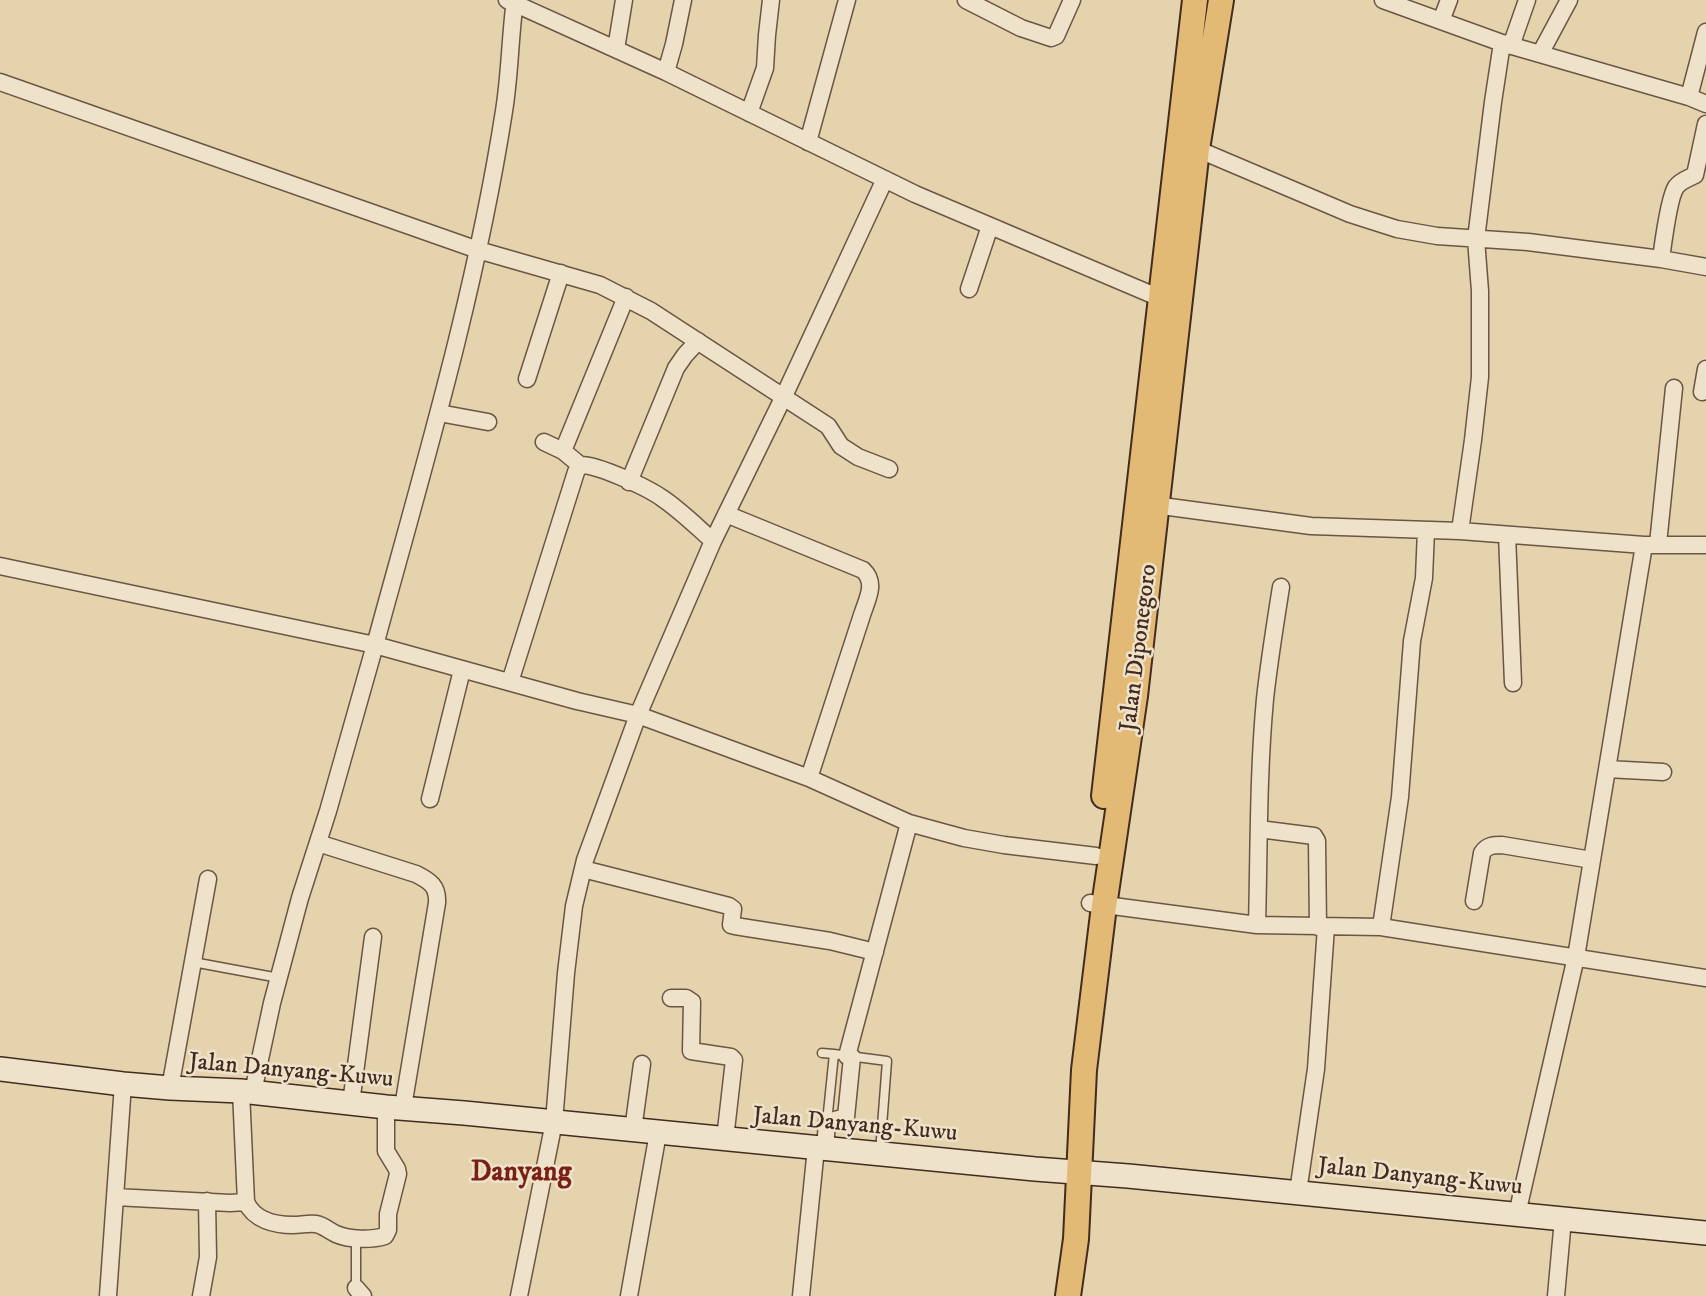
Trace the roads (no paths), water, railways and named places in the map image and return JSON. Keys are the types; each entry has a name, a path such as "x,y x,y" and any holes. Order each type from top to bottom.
{"main road":[{"name":"Jalan Diponegoro","path":"1097,905 1096,856 1148,504 1170,302 1195,0"},
{"name":"Jalan Diponegoro","path":"1170,302 1198,149 1221,0"},
{"name":"Jalan Diponegoro","path":"1068,1296 1076,1240 1073,1171 1078,998 1135,696 1148,504"},
{"name":"Jalan Diponegoro","path":"1055,1296 1065,1208 1073,1171"}],"street":[{"path":"616,49 624,0"},
{"path":"666,72 683,0"},
{"path":"749,113 765,68 771,0"},
{"path":"808,142 847,0"},
{"path":"966,0 1021,28 1051,38 1056,36 1072,0"},
{"path":"1383,0 1506,45 1706,104"},
{"path":"1441,21 1448,0"},
{"path":"1460,531 1480,377 1480,291 1476,239 1493,102 1506,45 1527,0"},
{"path":"1540,54 1569,0"},
{"path":"318,843 416,874 436,889 437,904 386,1151 398,1174 388,1214 388,1230 385,1236 380,1237 356,1238 338,1235 319,1224 290,1225 266,1221 252,1213 246,1202 247,1092 439,413 478,250 504,111 511,54 512,1 666,72 915,194 1170,302"},
{"path":"1689,97 1706,32"},
{"path":"0,82 478,250 600,285 651,311 784,396 828,426 841,446 858,457 889,469"},
{"path":"1661,259 1675,187 1695,175 1706,124"},
{"path":"1198,149 1362,218 1397,229 1437,236 1528,242 1706,267"},
{"path":"519,1296 554,1122 566,973 574,906 583,869 638,715 713,541 885,179"},
{"path":"969,289 990,226"},
{"path":"527,379 561,273"},
{"path":"563,451 625,297"},
{"path":"629,482 676,369 698,341"},
{"path":"1702,392 1706,369"},
{"path":"1517,1214 1576,957 1607,769 1651,545 1675,388"},
{"path":"439,413 488,422"},
{"path":"544,442 563,451 580,465 587,465 662,497 713,541"},
{"path":"510,682 580,465"},
{"path":"1148,504 1311,526 1460,531 1651,545 1706,545"},
{"path":"726,514 863,570 870,579 870,590 809,778"},
{"path":"1381,928 1400,797 1412,641 1424,578 1426,530"},
{"path":"1507,535 1513,683"},
{"path":"0,566 375,645 577,701 638,715 809,778 909,823 964,838 1096,856"},
{"path":"1257,925 1265,701 1281,587"},
{"path":"430,799 462,670"},
{"path":"1607,769 1663,772"},
{"path":"801,1296 820,1149 827,1122 846,1117 845,1056 909,823"},
{"path":"1259,828 1314,836 1317,841 1322,927 1316,1069 1298,1192"},
{"path":"1474,901 1482,853 1490,846 1502,845 1592,860"},
{"path":"583,869 729,906 733,909 731,923 734,926 830,941 875,952"},
{"path":"170,1088 208,879"},
{"path":"1097,905 1257,925 1381,928 1706,978"},
{"path":"351,1103 373,937"},
{"path":"671,998 692,1002 691,1051 731,1057 734,1060 725,1139"},
{"path":"633,1130 642,1064"},
{"name":"Jalan Danyang-Kuwu","path":"0,1069 123,1084 247,1092 1706,1233"},
{"path":"108,1296 123,1084"},
{"path":"629,1296 658,1133"},
{"path":"115,1197 246,1202"},
{"path":"201,1296 208,1257 207,1201"},
{"path":"1556,1296 1563,1219"}],"lane":[{"path":"193,962 279,978"},
{"path":"822,1053 887,1061 880,1155"},
{"path":"356,1238 360,1292"}],"district":[{"name":"Danyang","path":"521,1174"}]}
